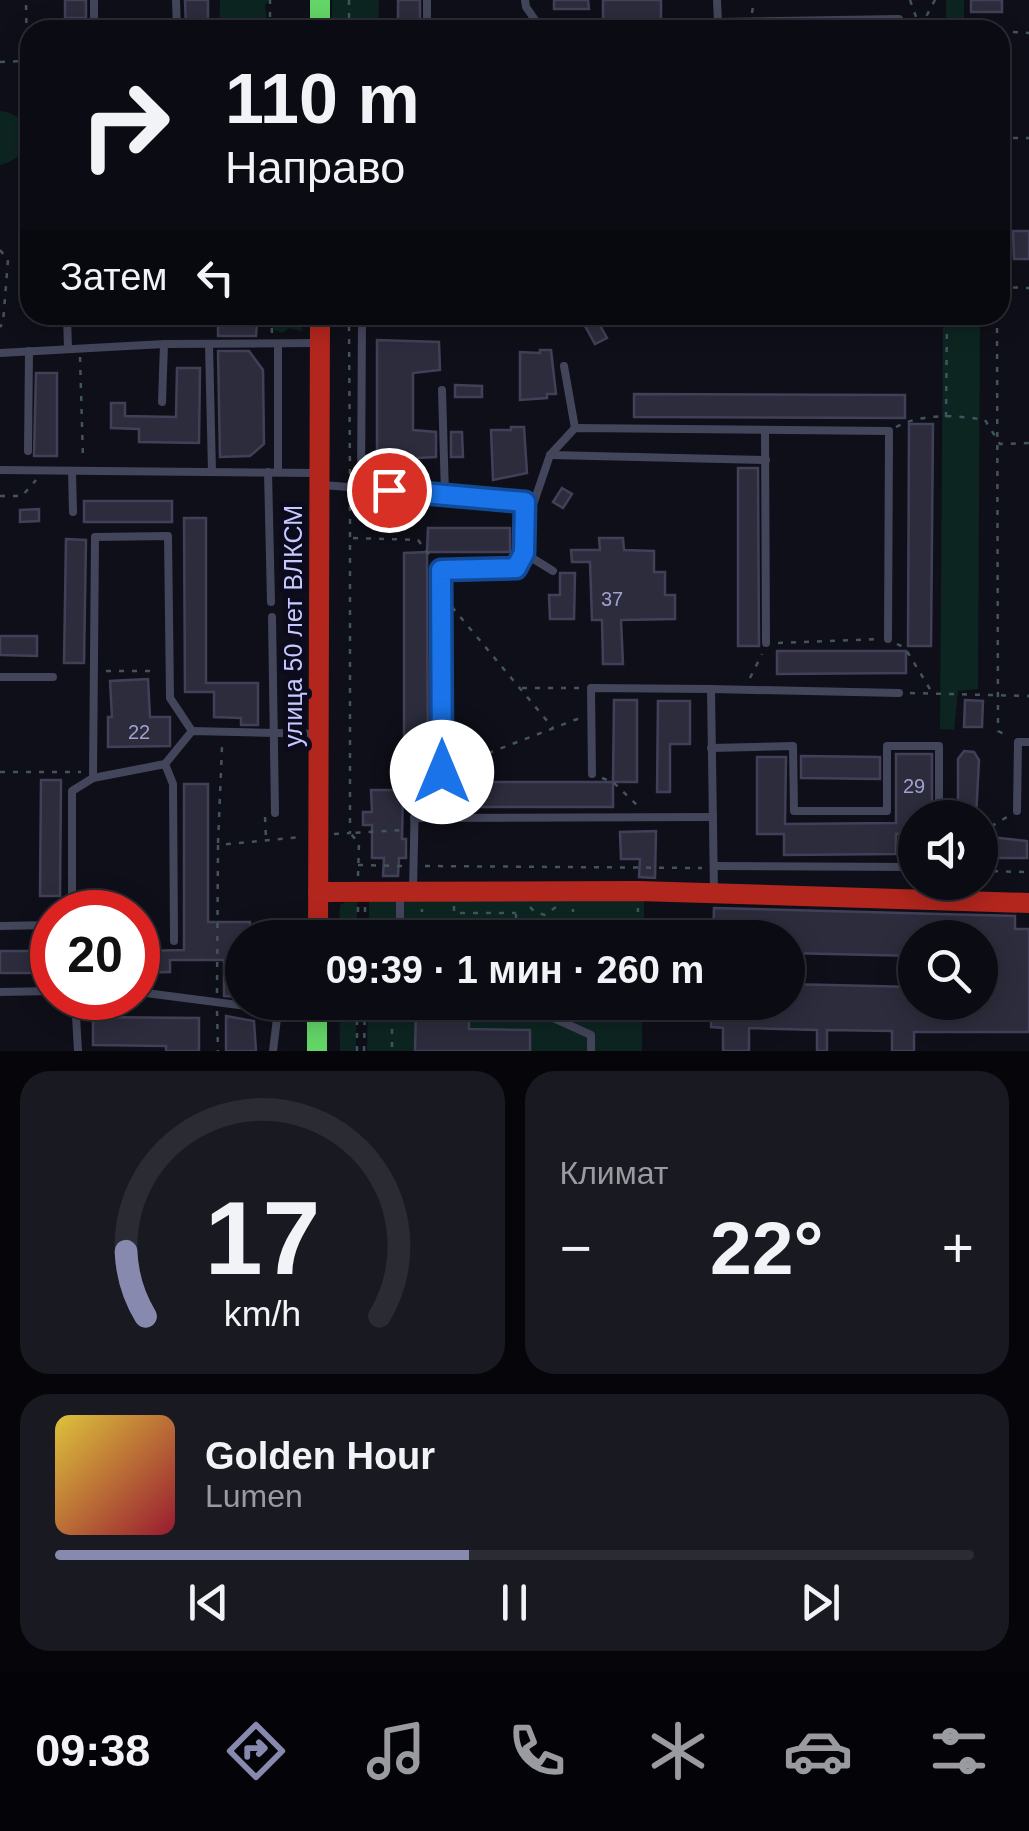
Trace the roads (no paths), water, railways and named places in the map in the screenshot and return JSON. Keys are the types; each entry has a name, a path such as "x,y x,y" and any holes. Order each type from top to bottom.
{"street":[{"name":"улица 50 лет ВЛКСМ","path":"318,920 320,325"},
{"path":"318,892 362,895 898,891"},
{"path":"998,899 1029,903"},
{"path":"318,1020 318,1051"}],"lane":[{"path":"856,20 898,18"},
{"path":"68,325 68,349"},
{"path":"361,488 362,325"},
{"path":"0,353 164,344 320,343"},
{"path":"162,402 164,344"},
{"path":"270,602 278,344"},
{"path":"209,345 212,472"},
{"path":"28,451 30,352"},
{"path":"564,366 574,428"},
{"path":"442,390 445,495"},
{"path":"0,470 273,472 361,488 534,502 550,455 574,428 889,431 888,639"},
{"path":"765,430 766,643"},
{"path":"550,455 766,460"},
{"path":"72,471 74,512"},
{"path":"405,920 412,894 415,794 442,772 441,570 516,568 524,553 525,502"},
{"path":"93,775 95,537 168,536 170,698 192,730"},
{"path":"524,553 553,571"},
{"path":"272,617 275,813"},
{"path":"0,677 53,677"},
{"path":"592,774 591,688 899,693"},
{"path":"711,689 714,893"},
{"path":"192,730 317,734"},
{"path":"72,890 72,791 93,775 165,764 192,730"},
{"path":"1017,811 1018,742 1029,742"},
{"path":"711,748 794,746 794,811 887,811 888,746 939,746 939,800"},
{"path":"165,764 174,784 174,941"},
{"path":"414,818 713,817"},
{"path":"714,867 898,867"},
{"path":"0,926 30,925"},
{"path":"0,992 30,992"},
{"path":"160,994 225,1001"},
{"path":"76,1020 78,1051"},
{"path":"273,1051 277,1020"},
{"path":"550,1020 590,1035 591,1051"}]}
